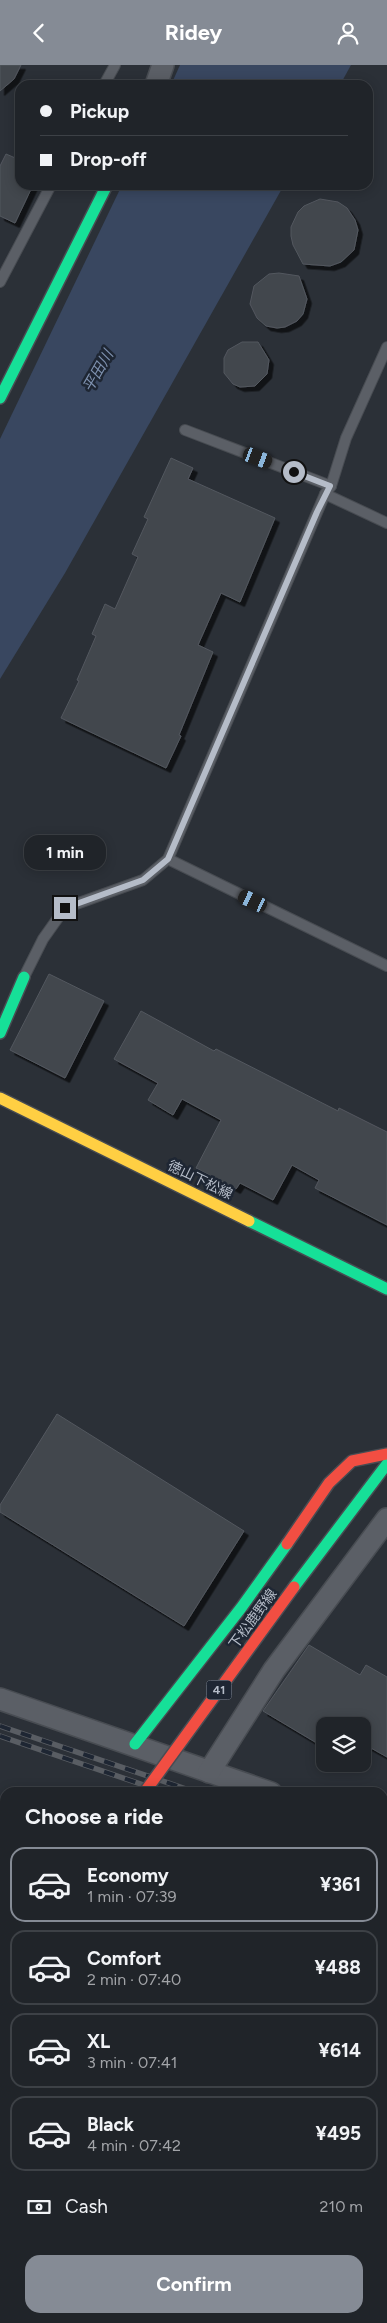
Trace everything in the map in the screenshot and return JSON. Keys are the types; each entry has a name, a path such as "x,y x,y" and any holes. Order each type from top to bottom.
{"main road":[{"path":"0,398 104,190"},
{"path":"0,1033 24,977"},
{"name":"徳山下松線","path":"0,1098 387,1289"},
{"path":"135,1744 241,1608 320,1499 328,1483 352,1461 387,1454"},
{"name":"下松鹿野線","path":"148,1787 387,1463"}],"street":[{"path":"158,80 163,65"},
{"path":"209,1773 274,1670 387,1519"},
{"path":"0,1699 135,1744 209,1773 252,1787"}],"lane":[{"path":"107,80 115,65"},
{"path":"0,282 48,190"},
{"path":"24,977 43,939 65,908 143,880 168,859 328,490 346,438 387,347"},
{"path":"185,430 328,490 387,523"},
{"path":"168,859 387,966"}],"water":[{"path":"180,65 351,65 343,80 173,80"},
{"name":"平田川","path":"120,190 281,190 65,573 0,679 0,439"}],"building":[{"path":"0,65 21,65 14,79 0,91"},
{"path":"6,154 15,158 15,190 31,190 15,223 0,216 0,166"},
{"path":"320,199 338,202 347,208 355,220 358,230 354,250 341,262 330,266 303,264 293,245 291,236 291,227 298,212 304,206"},
{"path":"279,273 299,276 307,299 303,314 297,321 285,327 277,328 266,326 257,318 250,304 254,286 269,274"},
{"path":"242,342 258,342 269,360 267,374 255,386 240,387 233,384 224,373 224,358 228,350"},
{"path":"171,458 193,468 188,479 275,518 240,602 221,593 198,645 213,652 179,735 181,736 166,768 61,718 79,681 77,680 96,636 92,634 105,604 115,609 138,557 132,554 148,519 144,517"},
{"path":"49,974 104,1001 65,1078 10,1050"},
{"path":"141,1011 214,1051 216,1049 338,1111 339,1108 387,1132 387,1225 315,1188 319,1180 292,1165 273,1200 240,1183 236,1189 196,1168 221,1120 182,1099 173,1115 148,1100 158,1083 114,1059"},
{"path":"57,1414 244,1531 184,1626 0,1512 0,1505"},
{"path":"309,1645 360,1675 366,1665 387,1677 387,1757 371,1748 371,1717 316,1717 316,1743 263,1711"}],"railway":[{"path":"0,1726 180,1787"},
{"path":"0,1736 149,1787"}],"traffic: fast":[{"path":"0,398 104,190"},
{"path":"0,1033 24,977"},
{"path":"249,1221 387,1289"},
{"path":"294,1587 387,1464"},
{"path":"135,1744 241,1608 287,1544"}],"traffic: slow":[{"path":"0,1098 249,1221"}],"traffic: jam":[{"path":"287,1544 329,1483 352,1461 387,1454"},
{"path":"148,1787 294,1587"}],"route":[{"path":"65,908 143,880 168,859 317,512 330,486 294,472"}]}
